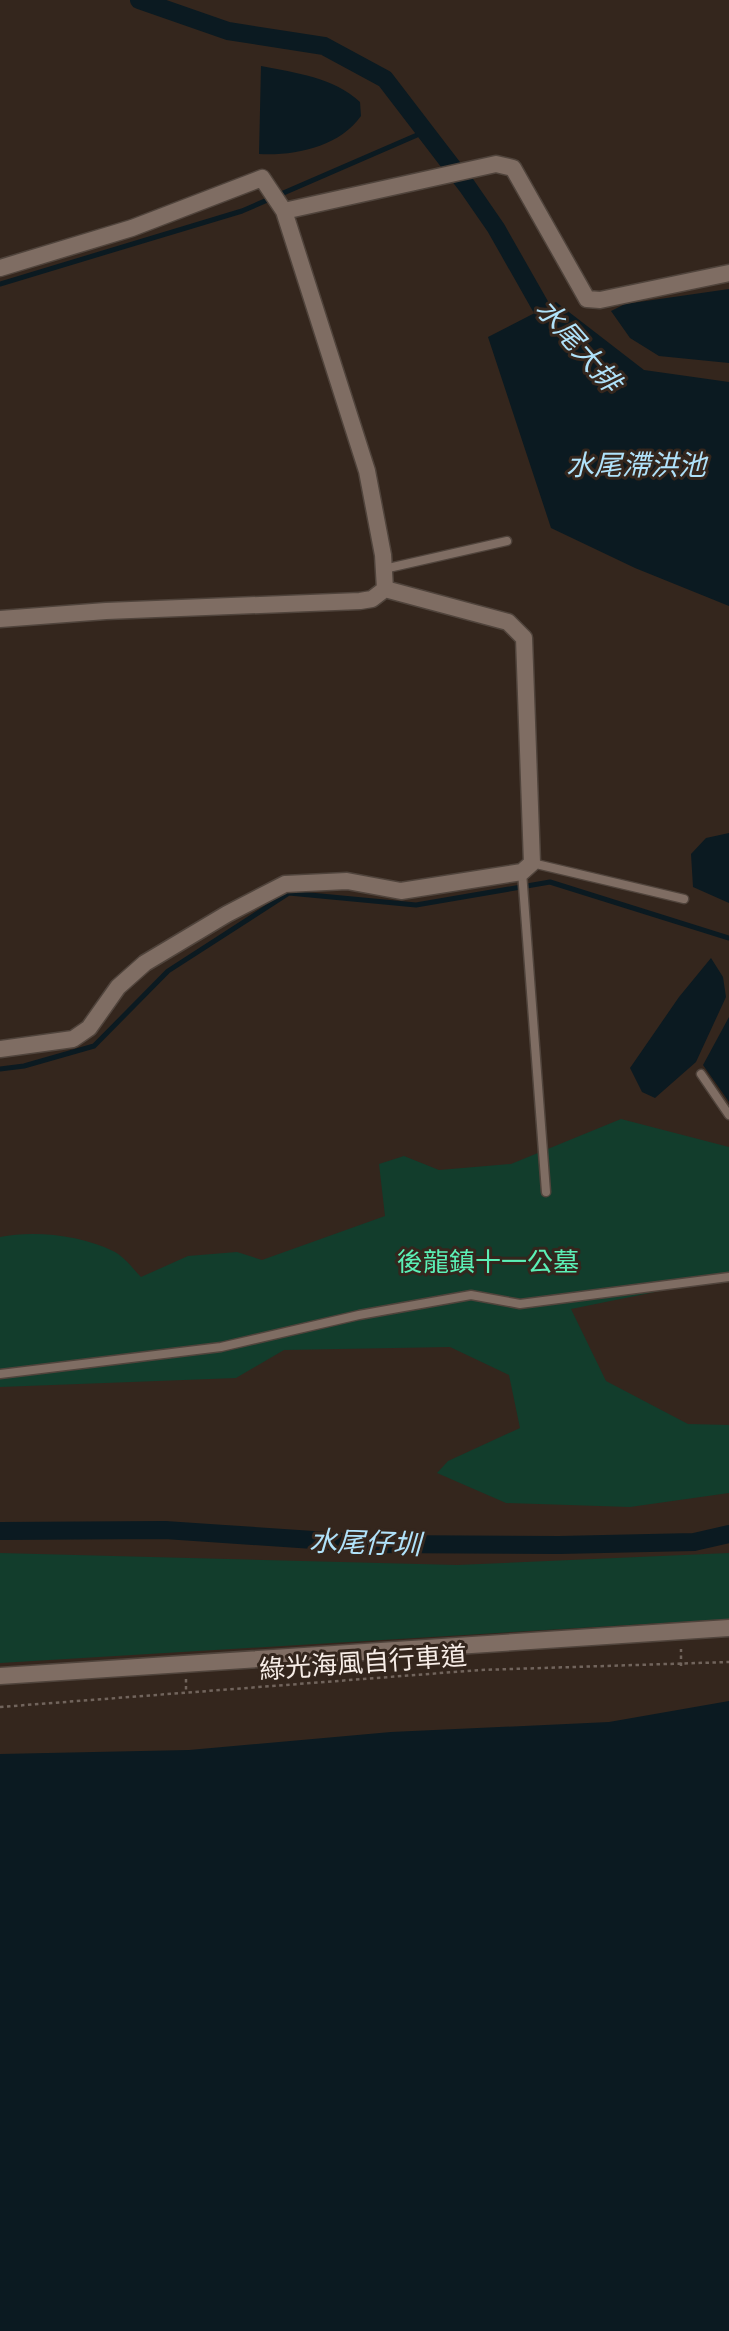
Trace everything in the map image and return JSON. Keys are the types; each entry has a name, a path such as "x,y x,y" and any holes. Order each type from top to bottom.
{"street":[{"path":"278,202 418,182 496,164 513,168 587,299 600,300 729,273"},
{"path":"0,268 132,228 262,178 278,202 367,471 385,589"},
{"path":"0,619 106,611 360,601 372,599 385,589"},
{"path":"0,1049 73,1039 89,1028 118,987 145,963 227,914 285,884 347,881 401,891 525,871 524,638 508,622 385,589"},
{"path":"0,1676 729,1628"}],"lane":[{"path":"384,569 507,541"},
{"path":"546,1192 523,895 525,871 684,899"},
{"path":"701,1074 729,1115"},
{"path":"0,1374 221,1347 359,1315 471,1295 520,1304 729,1277"}],"path":[{"name":"綠光海風自行車道","path":"0,1707 481,1670 729,1662"}],"green space":[{"name":"後龍鎮十一公墓","path":"621,1119 729,1147 729,1277 571,1309 606,1381 688,1424 729,1425 729,1493 630,1507 506,1503 437,1473 448,1461 520,1428 509,1375 450,1347 284,1350 236,1378 0,1387 0,1237 42,1234 87,1241 117,1253 141,1277 188,1256 237,1252 262,1260 385,1216 379,1164 404,1156 439,1170 511,1164"},
{"path":"0,1553 457,1565 729,1553 729,1619 0,1663"}],"water":[{"path":"261,66 314,77 338,87 360,102 361,116 352,127 329,142 301,151 259,154"},
{"path":"729,289 729,363 659,356 630,338 611,311 625,304"},
{"name":"水尾滯洪池","path":"556,302 644,370 729,382 729,606 635,568 551,528 488,337"},
{"path":"729,833 729,903 693,887 691,854 706,838"},
{"path":"711,958 723,977 726,997 696,1062 655,1098 642,1092 630,1068 679,997"},
{"path":"729,1017 729,1102 703,1065"},
{"path":"729,1701 729,2331 0,2331 0,1754 189,1750 391,1732 609,1722"}],"waterway":[{"name":"水尾大排","path":"139,0 228,31 324,46 385,79 467,186 496,228 542,309 557,324"},
{"name":"水尾大排","path":"0,284 242,211 424,132"},
{"path":"0,1069 24,1066 94,1046 168,971 289,893 416,905 550,882 729,938"},
{"name":"水尾仔圳","path":"0,1531 165,1530 373,1544 559,1545 694,1542 729,1534"}]}
